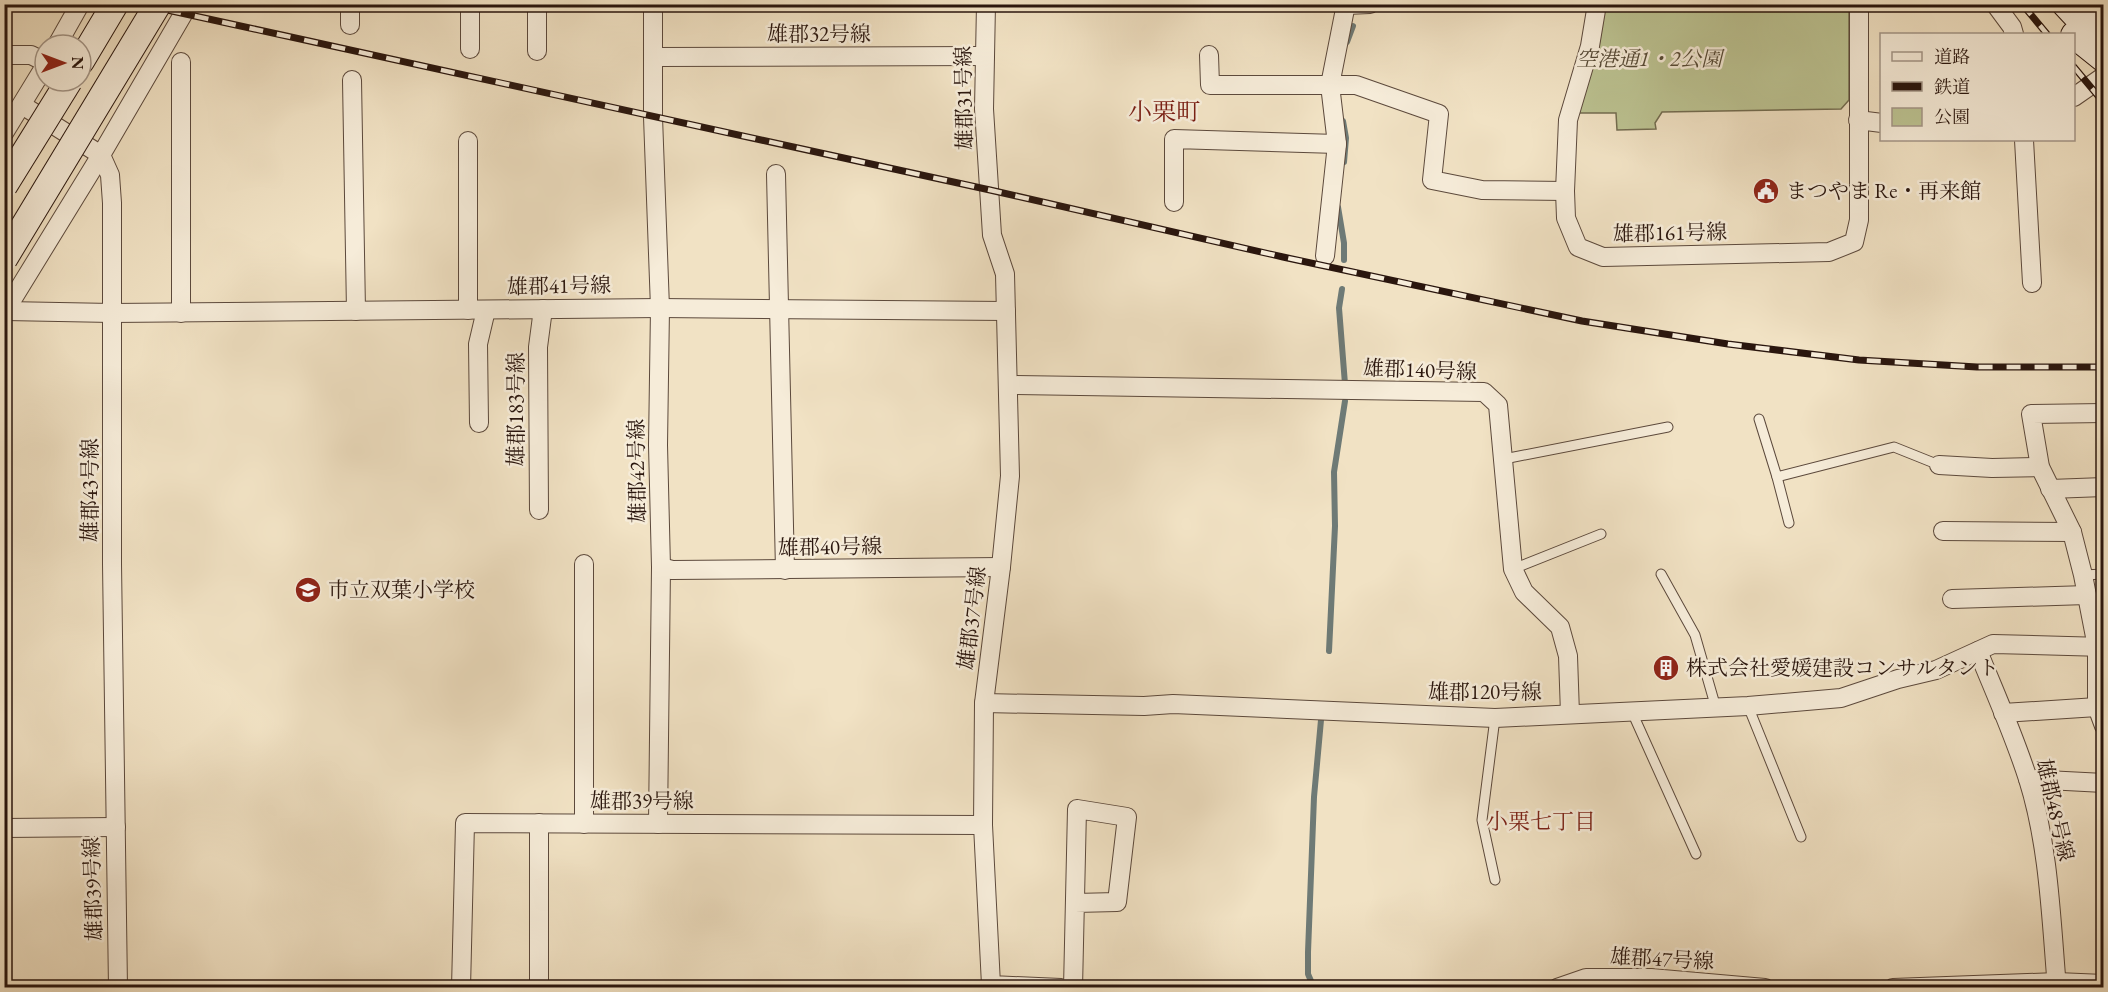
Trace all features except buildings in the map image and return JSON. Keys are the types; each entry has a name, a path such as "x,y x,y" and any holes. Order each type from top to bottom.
{"street":[{"path":"93,41 115,4"},
{"path":"4,259 158,4"},
{"path":"5,312 11,286 101,154 189,4"},
{"path":"350,4 350,25"},
{"path":"470,4 470,49"},
{"path":"537,4 537,51"},
{"name":"雄郡42号線","path":"653,4 653,117 660,308 658,445 661,567 658,824"},
{"name":"雄郡31号線","path":"986,4 984,110 990,190"},
{"path":"1325,256 1337,144 1330,85 1346,5 1370,4"},
{"name":"雄郡161号線","path":"1597,4 1590,46 1568,120 1565,191 1566,218 1578,247 1603,257 1830,252 1854,242 1859,220 1859,4"},
{"path":"1995,4 2012,27 2014,33"},
{"path":"2044,4 2085,31"},
{"path":"64,33 79,6"},
{"path":"4,55 33,56"},
{"name":"雄郡32号線","path":"653,57 985,56"},
{"path":"1209,56 1210,85 1356,85 1439,114 1432,180 1482,190 1565,191"},
{"path":"181,62 181,313"},
{"path":"2075,96 2103,76"},
{"path":"352,80 356,311"},
{"path":"4,133 33,85"},
{"path":"4,186 62,93"},
{"path":"22,105 101,154"},
{"path":"1858,120 1880,123"},
{"path":"1174,202 1174,139 1337,144"},
{"path":"468,141 477,310 478,423"},
{"path":"2024,141 2032,283"},
{"name":"雄郡43号線","path":"101,154 110,175 116,827"},
{"path":"776,174 785,570"},
{"name":"雄郡37号線","path":"990,190 992,235 1005,274 1010,476 984,703 983,825 991,986 1060,987"},
{"path":"11,286 28,311"},
{"name":"雄郡41号線","path":"5,312 112,314 660,308 1006,311"},
{"name":"雄郡183号線","path":"539,510 538,347 543,309"},
{"name":"雄郡140号線","path":"1009,385 1484,392 1498,405 1514,568 1524,592 1560,627 1568,656 1570,714"},
{"path":"2103,413 2031,414 2040,467 2072,532 2100,647 2097,707 2103,726"},
{"path":"1939,465 1992,468 2040,467"},
{"path":"2050,489 2103,487"},
{"path":"1943,531 2072,532"},
{"path":"584,564 584,824"},
{"name":"雄郡40号線","path":"661,567 672,570 1001,567"},
{"path":"1952,599 2087,595"},
{"name":"雄郡120号線","path":"984,703 1144,706 1173,704 1495,718 1716,708 1841,698 1898,679 1936,670 1993,644 2100,647"},
{"name":"雄郡48号線","path":"1978,651 2028,779 2040,832 2049,890 2057,985"},
{"path":"2002,713 2097,707"},
{"path":"2028,779 2103,783"},
{"path":"1073,987 1077,809 1127,817 1118,902 1075,903"},
{"name":"雄郡39号線","path":"461,987 465,823 983,825"},
{"path":"539,823 539,987"},
{"name":"雄郡39号線","path":"4,828 116,827 118,987"},
{"name":"雄郡47号線","path":"1557,987 1586,978 1651,978 1729,986 1765,987"},
{"path":"1893,987 2103,984"}],"lane":[{"path":"1759,419 1789,524"},
{"path":"1504,459 1668,427"},
{"path":"1777,477 1894,447 1939,465"},
{"path":"1514,568 1601,534"},
{"path":"1661,574 1695,635 1716,708"},
{"path":"2083,575 2103,574"},
{"path":"1748,706 1801,837"},
{"path":"1632,712 1696,854"},
{"path":"1495,718 1482,820 1495,880"}],"green space":[{"name":"空港通1・2公園","path":"1604,5 1849,5 1849,100 1841,109 1662,112 1655,123 1656,129 1617,130 1616,113 1577,113"}],"waterway":[{"path":"1347,42 1353,26"},
{"path":"1343,121 1346,138 1344,162"},
{"path":"1338,207 1344,243 1344,260"},
{"path":"1342,289 1339,308 1345,384"},
{"path":"1329,651 1335,526 1334,472 1345,401"},
{"path":"1314,988 1308,974 1308,952 1314,797 1321,720"}],"railway":[{"path":"140,4 1582,321 1728,344 1859,360 1977,367 2104,367"},
{"path":"2022,4 2046,33"},
{"path":"2075,68 2104,103"}],"place":[{"name":"まつやま Re・再来館","path":"1766,191"},
{"name":"市立双葉小学校","path":"308,590"},
{"name":"株式会社愛媛建設コンサルタント","path":"1666,668"}],"district":[{"name":"小栗町","path":"1164,112"},
{"name":"小栗七丁目","path":"1541,821"}]}
